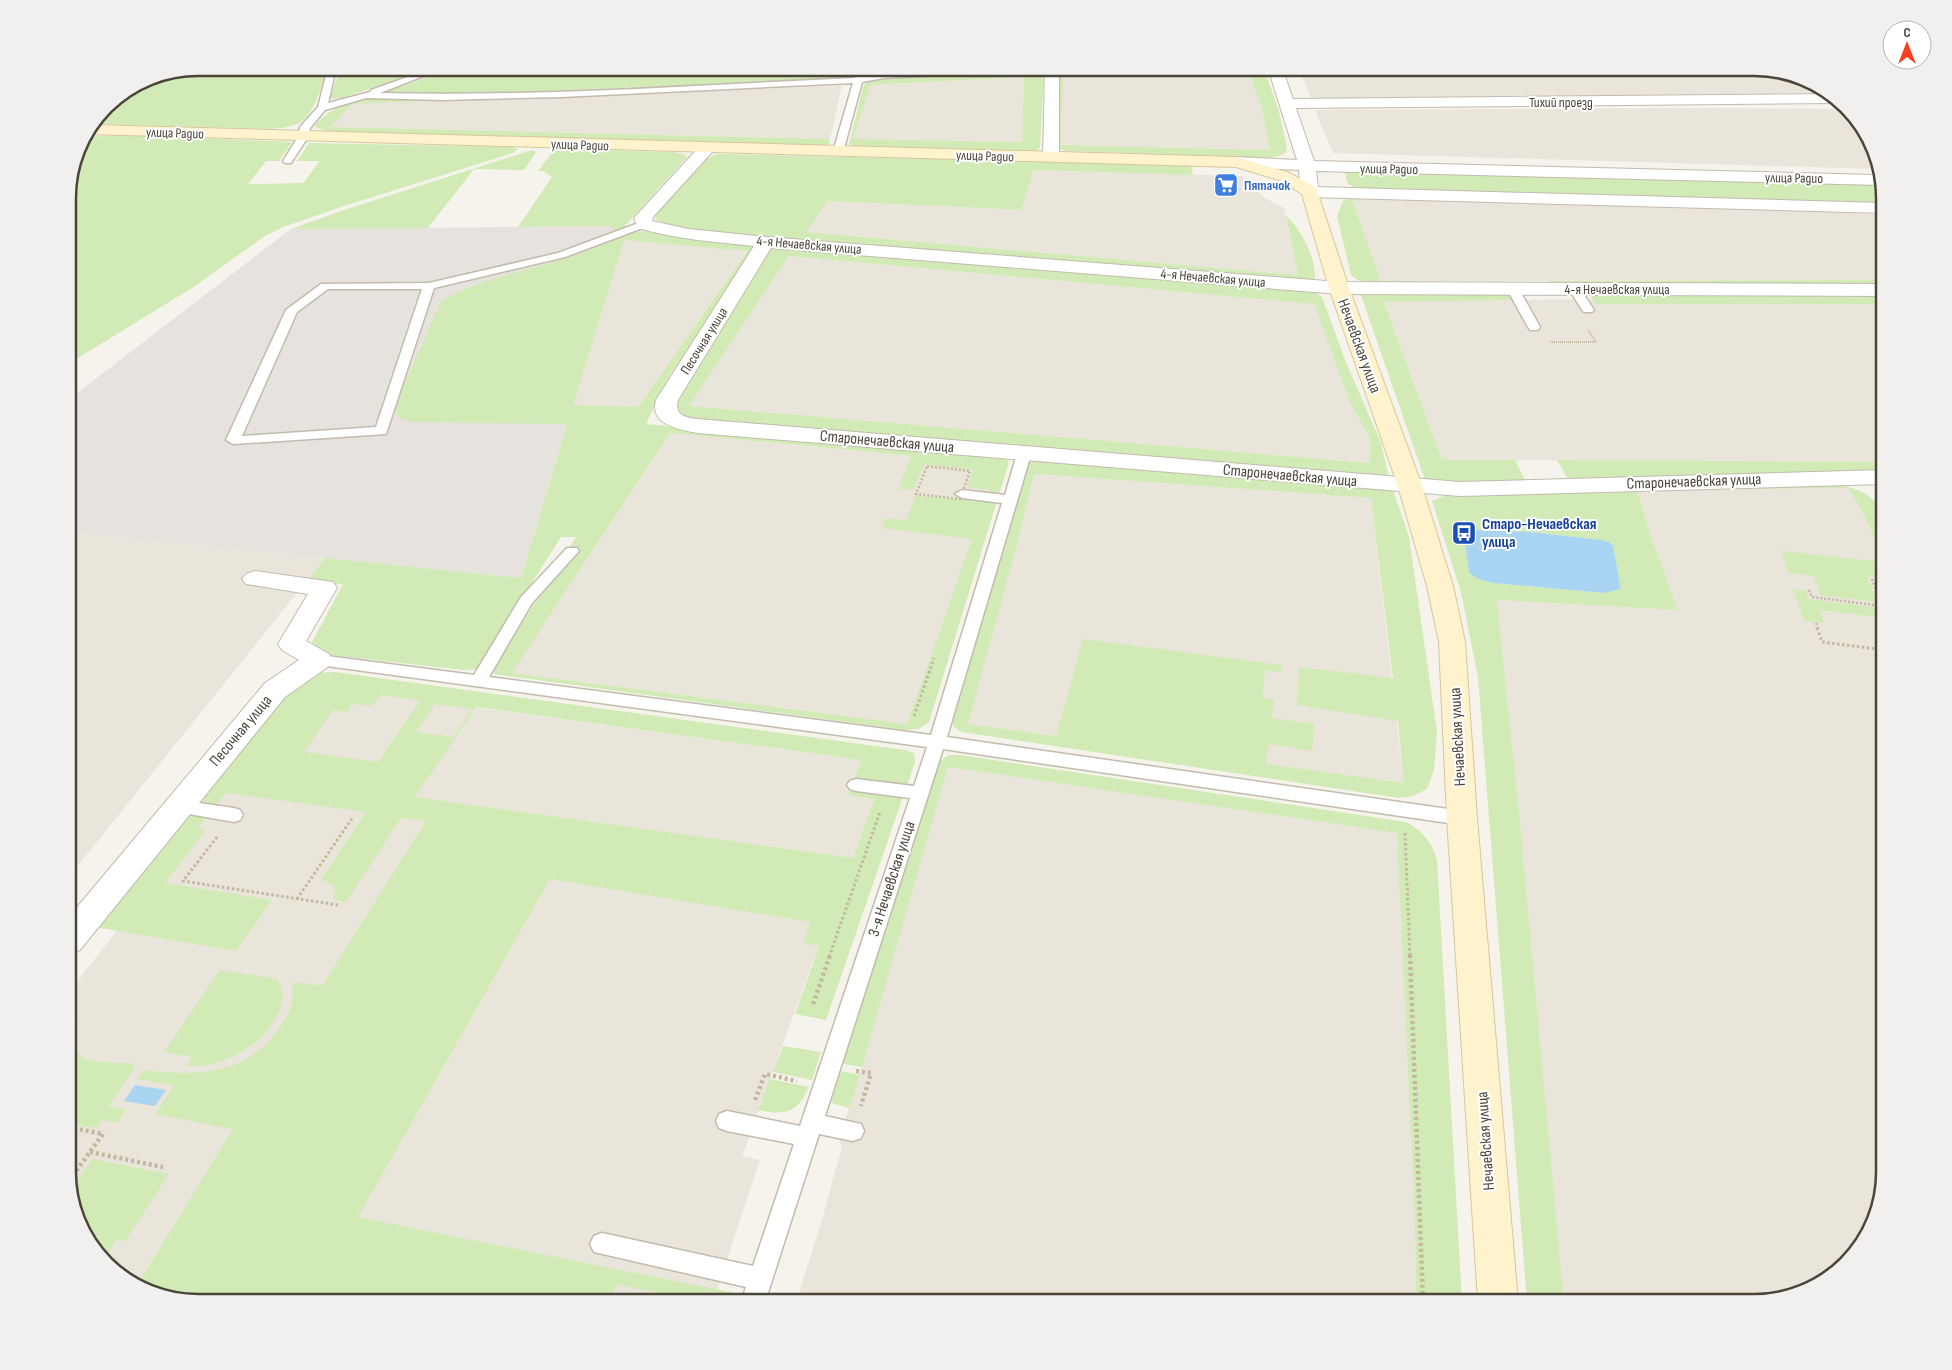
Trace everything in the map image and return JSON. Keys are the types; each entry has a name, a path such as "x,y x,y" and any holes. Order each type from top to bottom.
{"street":[{"path":"1050,158 1052,76"},
{"name":"Нечаевская улица","path":"1277,76 1309,179 1339,288 1410,486 1440,586 1452,642 1462,818 1497,1294"},
{"name":"Тихий проезд","path":"1286,104 1825,99"},
{"name":"улица Радио","path":"97,130 1236,162 1309,179 1876,208"},
{"path":"644,224 643,218 647,213 707,148"},
{"path":"1236,162 1290,178 1309,179"},
{"name":"улица Радио","path":"1309,179 1875,180"},
{"name":"4-я Нечаевская улица","path":"644,224 683,232 766,242 1339,288 1876,290"},
{"name":"Песочная улица","path":"697,426 678,422 669,417 665,407 667,400 766,242"},
{"name":"Старонечаевская улица","path":"697,426 1460,489 1876,477"},
{"path":"255,579 324,588 291,644 319,660"},
{"name":"Песочная улица","path":"77,930 275,690 319,660"}],"lane":[{"path":"288,161 303,137 306,127 322,108 330,76"},
{"path":"322,108 417,76"},
{"path":"838,152 860,76"},
{"path":"364,95 443,97 561,94 858,80 879,76"},
{"path":"429,286 381,431 233,440 292,310 325,286 429,286 561,255 644,224"},
{"path":"1513,289 1534,327"},
{"path":"1575,289 1588,310"},
{"name":"3-я Нечаевская улица","path":"756,1294 937,742 1024,454"},
{"path":"961,497 1010,500"},
{"path":"478,682 526,600 572,551"},
{"path":"319,660 937,742 1462,818"},
{"path":"856,785 920,794"},
{"path":"178,806 234,815"},
{"path":"736,1123 810,1130 853,1131"},
{"path":"602,1244 761,1279"}],"path":[{"path":"1541,342 1596,342 1589,330 1584,330"},
{"path":"961,497 916,494 927,466 970,471"},
{"path":"1872,579 1876,590"},
{"path":"1809,590 1812,598 1876,605"},
{"path":"1816,623 1822,642 1876,649"},
{"path":"1404,810 1423,1294"},
{"path":"234,815 183,881 338,905"},
{"path":"297,899 353,817"},
{"path":"736,1123 765,1074 828,1076 871,1073 853,1131"},
{"path":"77,1129 103,1134 77,1170"},
{"path":"90,1152 163,1167"}],"shaded area":[{"path":"1063,76 1250,76 1261,105 1270,150 1061,145"},
{"path":"1302,76 1754,76 1793,83 1815,93 1312,99"},
{"path":"1024,77 1022,142 853,140 871,85"},
{"path":"842,86 830,139 329,127 352,104"},
{"path":"1837,109 1851,124 1859,137 1873,169 1333,153 1315,110"},
{"path":"1034,170 1242,176 1263,197 1284,208 1298,275 806,232 828,201 1021,210"},
{"path":"1351,197 1855,212 1857,214 1876,215 1876,280 1381,281"},
{"path":"612,226 615,240 625,240 572,406 521,578 79,533 77,535 77,393 291,229"},
{"path":"625,240 747,250 638,407 572,406"},
{"path":"789,256 1314,304 1350,403 1370,438 1370,463 688,406"},
{"path":"1593,299 1596,304 1876,304 1876,462 1442,460 1384,301"},
{"path":"670,433 999,465 907,724 512,673"},
{"path":"1034,474 1371,498 1404,783 967,724 1017,545"},
{"path":"1848,488 1861,509 1876,542 1875,1188 1872,1204 1859,1233 1840,1258 1828,1269 1801,1284 1786,1290 1770,1293 1563,1294 1520,821 1497,600 1678,610 1651,537 1637,490"},
{"path":"79,533 325,558 77,867 77,535"},
{"path":"310,685 861,760 848,795 874,798 853,858 414,797 401,817 427,821 141,1279 118,1264 97,1240 86,1219 79,1196 77,1180 77,982"},
{"path":"948,767 1398,833 1415,1223 1416,1294 799,1294 822,1220 842,1146 839,1142"},
{"path":"550,879 811,922 819,945 742,1156 760,1160 716,1294 314,1294"}],"green space":[{"path":"198,76 324,76 313,106 304,119 299,123 272,129 101,124 118,106 130,97 166,80"},
{"path":"338,76 407,76 342,98 329,99"},
{"path":"431,76 851,76 837,79 473,94 380,94"},
{"path":"921,76 1044,76 1040,148 1036,151 853,146 849,144 863,88 868,79","holes":["1024,77 1022,142 853,139 871,85"]},
{"path":"1054,76 1063,76 1061,145 1270,150 1261,105 1250,76 1267,76 1279,112 1287,148 1286,152 1270,158 1067,151 1056,148"},
{"path":"398,98 452,100 352,104 330,127 830,139 829,144 823,146 329,131 316,128 315,125 324,116 343,105 363,100"},
{"path":"129,135 292,142 279,161 266,161 248,184 303,183 320,161 297,161 309,143 512,147 518,149 513,153 283,227 265,236 192,288 77,358 77,182 80,166 93,137"},
{"path":"555,149 673,152 684,154 687,157 623,228 613,231 611,226 518,227 552,177 543,171 538,171"},
{"path":"532,150 536,152 524,170 474,169 428,228 291,229 344,210"},
{"path":"717,154 1188,165 1191,167 1193,175 1034,170 1021,210 828,201 806,232 1298,275 1286,216 1297,228 1306,244 1313,262 1315,278 1309,280 760,237 682,229 669,226 655,219 656,214 706,159"},
{"path":"1364,168 1875,184 1876,205 1368,190 1356,188 1348,184 1344,170"},
{"path":"1351,197 1381,281 1421,281 1423,284 1374,284 1357,279 1351,275 1337,216 1343,201"},
{"path":"645,231 754,246 725,295 668,378 646,424 1005,459 1009,462 929,722 919,729 904,730 494,674 493,669 576,537 561,537 477,669 463,670 330,655 311,644 343,584 306,582 325,558 521,578 567,424 409,422 400,418 395,412 396,404 441,301 475,285 576,255 618,237","holes":["624,240 747,251 638,407 573,405","670,433 911,456 898,489 913,490 925,464 973,470 967,487 990,490 986,502 916,495 906,520 886,518 882,528 972,539 907,724 512,673"]},
{"path":"778,247 1313,291 1322,297 1345,360 1381,443 1389,478 704,421 683,414 678,407 678,395 769,250","holes":["789,256 1314,304 1350,403 1370,438 1370,463 689,406"]},
{"path":"1876,280 1876,286 1550,285 1548,281"},
{"path":"1508,292 1513,300 1384,302 1442,460 1515,460 1525,480 1455,484 1425,480 1361,295"},
{"path":"1588,292 1872,294 1876,296 1876,304 1596,304"},
{"path":"1036,460 1393,490 1409,537 1437,732 1434,770 1427,789 1413,796 1399,798 961,732 953,726 1027,463","holes":["1034,474 1371,498 1393,678 1299,667 1297,705 1398,721 1404,783 1266,764 1269,744 1312,751 1314,724 1272,718 1274,700 1262,698 1265,670 1281,672 1282,665 1083,639 1056,736 968,724 1017,545"]},
{"path":"1557,460 1876,462 1876,473 1568,479"},
{"path":"1830,484 1848,487 1856,490 1872,498 1876,503 1876,542 1861,509 1848,488 1637,490 1651,537 1678,610 1497,600 1520,821 1563,1294 1526,1294 1478,677 1461,592 1432,501 1446,495","holes":["1477,530 1531,532 1609,542 1613,546 1621,589 1604,593 1492,583 1478,579 1469,573 1464,535"]},
{"path":"1781,551 1876,561 1876,580 1875,577 1867,576 1876,602 1820,595 1814,576 1788,573"},
{"path":"1793,589 1806,590 1808,599 1876,608 1876,617 1820,610 1824,623 1804,621"},
{"path":"335,672 905,750 914,753 915,762 826,1020 795,1014 819,946 803,943 810,922 550,879 358,1217 740,1294 663,1294 617,1284 613,1294 198,1294 166,1290 141,1279 233,1129 155,1114 174,1086 137,1079 143,1070 184,1073 204,1072 223,1068 240,1062 257,1052 271,1039 286,1017 291,1005 292,988 295,982 322,986 426,821 401,818 346,902 333,900 335,894 333,884 321,880 366,812 226,793 198,828 206,830 165,883 272,900 236,951 95,927 292,684 318,673","holes":["381,695 420,701 378,762 304,752 333,710 347,712 352,704 372,706","435,704 472,709 453,737 416,732","476,707 861,760 848,795 874,799 853,858 415,797"]},
{"path":"949,755 960,755 1406,822 1422,833 1429,842 1437,860 1462,1294 1416,1294 1415,1223 1397,833 948,767 862,1067 843,1064 940,761"},
{"path":"220,970 277,979 282,992 280,1009 265,1033 246,1049 211,1064 186,1066 192,1057 164,1052"},
{"path":"783,1046 821,1052 812,1080 773,1072"},
{"path":"77,1051 85,1060 131,1063 135,1068 108,1106 126,1110 117,1123 102,1120 96,1128 77,1125"},
{"path":"841,1071 860,1075 849,1108 831,1103"},
{"path":"770,1079 809,1087 800,1102 789,1110 776,1113 758,1110"},
{"path":"92,1159 169,1174 125,1241 117,1239 108,1254 97,1240 86,1219 79,1196 77,1181"}],"water":[{"path":"1477,530 1531,532 1609,542 1613,546 1621,589 1604,593 1492,583 1478,579 1469,573 1464,535"},
{"path":"135,1085 166,1090 155,1106 124,1101"}],"place":[{"name":"Пятачок","path":"1226,185"},
{"name":"Старо-Нечаевская улица","path":"1464,533"}]}
